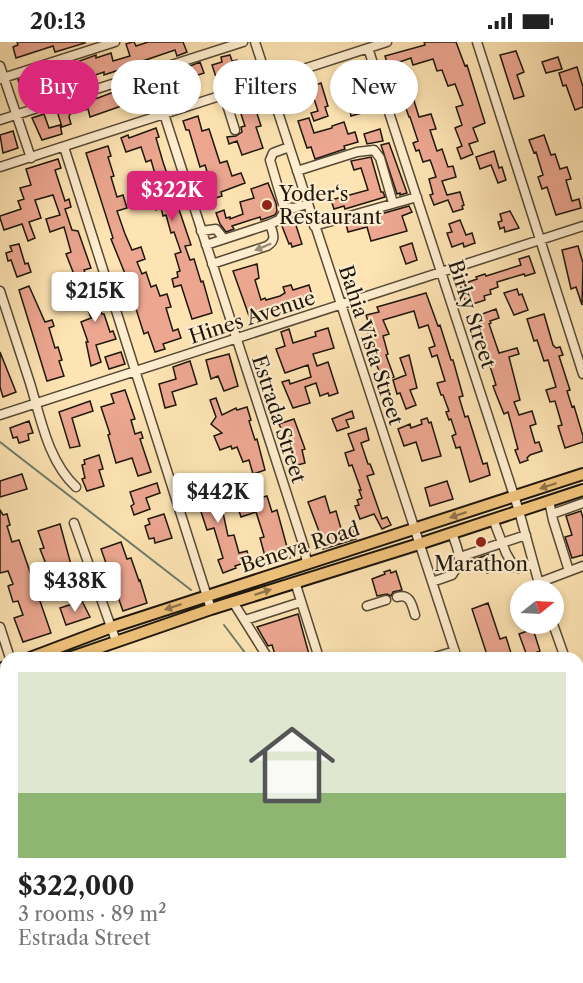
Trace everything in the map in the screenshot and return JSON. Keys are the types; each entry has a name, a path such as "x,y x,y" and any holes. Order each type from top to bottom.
{"main road":[{"name":"Beneva Road","path":"46,652 112,627 583,474"},
{"name":"Beneva Road","path":"86,652 211,609 583,490"}],"street":[{"path":"2,79 115,42"},
{"path":"0,120 243,42"},
{"name":"Bahia Vista Street","path":"255,42 261,60"},
{"path":"318,64 387,42"},
{"path":"477,42 583,374"},
{"name":"Birky Street","path":"368,48 519,511 538,580"},
{"path":"0,66 2,79 31,158"},
{"path":"0,168 164,114"},
{"name":"Estrada Street","path":"164,114 304,547 307,563"},
{"path":"230,114 235,130"},
{"name":"Bahia Vista Street","path":"278,114 455,652"},
{"path":"64,147 211,609"},
{"path":"206,245 270,224 284,214 285,207 270,160 273,153 289,147"},
{"path":"297,171 357,152 374,150 380,158 393,203"},
{"path":"314,226 417,196"},
{"path":"285,207 294,208 307,204"},
{"path":"212,264 273,242 270,224"},
{"name":"Hines Avenue","path":"0,416 583,225"},
{"path":"201,231 216,229 224,239"},
{"path":"0,291 55,460 76,487"},
{"path":"549,501 569,571"},
{"path":"552,514 583,503"},
{"path":"493,519 514,567 532,564"},
{"path":"74,523 116,641"},
{"path":"432,582 452,575 460,557 452,533"},
{"path":"460,557 526,535"},
{"path":"553,580 583,566"},
{"path":"295,582 317,652"},
{"path":"397,597 408,598 416,615"},
{"path":"367,606 386,600"},
{"path":"233,602 264,652"},
{"path":"244,620 301,602"},
{"path":"0,627 8,652"},
{"path":"557,634 563,652"}],"building":[{"path":"17,42 85,43 55,52 53,46 16,58 13,47 18,45"},
{"path":"134,42 136,46 148,42 183,42 187,52 177,56 175,50 146,60 116,60 130,56 126,44"},
{"path":"424,42 456,42 465,66 467,65 485,123 473,128 478,141 469,144 473,154 461,159 457,148 462,146 455,128 462,125 456,107 463,105 455,84 448,86 442,70 437,71 433,59 418,64 418,60 411,58 386,60 385,56 425,45"},
{"path":"516,51 524,72 517,75 524,96 514,99 500,55"},
{"path":"111,53 111,73 104,75 104,72 99,74 99,60 82,60 96,55 96,58"},
{"path":"230,55 232,60 222,60 221,57"},
{"path":"558,57 562,69 546,73 542,62"},
{"path":"577,67 583,87 583,107 575,110 559,73"},
{"path":"321,83 328,106 325,107 328,116 314,121 311,114 318,114 318,84"},
{"path":"111,93 111,110 99,114 99,98"},
{"path":"44,114 49,128 60,125 62,134 42,140 32,118"},
{"path":"58,114 70,114 71,124 62,127"},
{"path":"241,114 257,114 261,126 256,127 263,148 242,155 237,141 229,144 227,137 236,136 242,132 241,127 245,126"},
{"path":"408,114 418,114 419,117 431,114 436,129 430,130 437,151 442,149 448,167 453,166 456,177 442,181 447,195 460,192 463,209 453,212 448,200 434,205 430,195 433,194 429,179 436,177 430,160 423,162 419,150 416,151 413,143 418,141"},
{"path":"198,116 202,131 209,129 220,163 227,161 232,176 241,173 245,183 221,192 222,196 207,201 205,194 213,191 205,165 200,167 189,130 186,130 183,121"},
{"path":"309,118 314,133 344,122 348,134 355,132 358,142 315,159 311,147 307,148 298,121"},
{"path":"156,128 159,137 156,138 163,162 191,245 185,246 190,260 194,259 201,282 203,281 212,313 192,319 181,285 174,287 172,279 178,277 177,272 180,271 175,254 181,252 174,232 171,233 166,215 163,216 161,208 156,210 145,188 149,186 146,177 155,174 151,160 146,162 141,147 126,152 121,138 128,135 129,138"},
{"path":"380,129 383,141 367,144 364,134"},
{"path":"13,131 18,148 3,153 0,135"},
{"path":"544,135 551,155 555,154 560,169 567,167 571,179 566,180 572,201 579,199 581,208 556,215 547,187 542,189 538,177 543,175 536,152 534,153 529,140"},
{"path":"389,143 407,193 400,195 400,193 397,194 381,145"},
{"path":"108,146 111,156 108,157 114,176 111,177 117,197 123,195 127,208 117,211 125,234 132,250 141,247 145,259 137,262 142,274 146,272 151,287 156,285 160,296 167,294 171,307 166,308 173,331 178,329 181,338 163,344 165,349 155,352 148,332 144,334 130,286 111,239 113,238 86,153"},
{"path":"494,151 499,168 502,167 506,180 498,183 491,165 480,169 476,157"},
{"path":"371,157 381,192 385,197 345,209 344,206 334,209 331,200 368,190 361,168 354,170 351,161"},
{"path":"58,159 61,168 55,170 65,201 69,199 71,207 65,209 72,230 78,231 91,268 75,277 66,254 71,252 64,227 50,232 46,219 60,215 53,195 35,200 41,218 29,222 35,238 28,241 22,224 4,230 0,218 0,216 21,209 18,201 24,199 20,188 31,185 26,169"},
{"path":"268,183 276,203 275,215 232,226 234,229 226,232 216,213 224,210 226,218 230,217 230,219 243,214 240,202 254,198 251,189"},
{"path":"409,206 412,212 402,216 407,231 371,241 367,227 348,232 346,224"},
{"path":"510,211 519,228 505,232 504,227 500,229 498,222 502,221 500,214"},
{"path":"293,216 302,244 292,247 282,226 288,218"},
{"path":"460,220 466,235 472,233 475,243 464,247 463,243 452,247 447,233 452,232 449,224"},
{"path":"412,243 417,260 406,264 400,247"},
{"path":"19,244 25,264 28,263 31,272 17,277 6,253 12,251 10,246"},
{"path":"578,246 583,263 582,305 576,287 571,289 562,250"},
{"path":"529,256 535,273 497,282 498,287 490,290 491,294 484,296 485,300 467,306 460,285 485,274 486,276 521,265 519,259"},
{"path":"257,264 259,278 255,280 261,300 280,296 285,293 283,287 291,285 293,290 309,285 312,295 282,304 283,308 275,310 274,307 249,316 233,271"},
{"path":"96,283 98,292 95,293 102,314 104,314 110,332 113,331 116,339 96,345 101,362 91,366 86,342 88,342 81,322 91,318 83,296 79,298 76,289"},
{"path":"29,286 45,322 52,320 54,326 49,328 55,348 58,347 62,360 59,361 64,376 47,381 19,290"},
{"path":"517,289 519,295 522,294 528,310 514,315 504,293"},
{"path":"426,293 438,326 440,325 451,360 453,360 463,396 459,397 465,417 468,416 483,464 487,463 490,475 470,482 460,447 456,448 452,436 456,434 446,412 449,411 437,383 445,381 437,355 432,357 429,348 435,346 428,325 419,328 414,311 383,320 389,334 383,336 388,354 386,355 394,377 383,381 370,348 373,347 366,315 379,312 377,307"},
{"path":"496,309 499,318 490,321 489,324 499,353 517,348 519,354 509,357 520,400 514,402 519,415 532,411 536,424 530,426 535,443 539,442 542,451 530,455 528,460 520,463 515,450 518,449 508,412 504,414 493,386 496,385 489,363 486,364 482,351 486,350 474,317"},
{"path":"544,314 553,345 556,348 560,347 563,355 559,356 570,390 567,391 583,436 583,442 565,448 558,426 562,425 555,401 550,402 546,390 556,387 548,360 544,361 527,319"},
{"path":"328,328 334,348 313,354 317,366 328,362 338,393 320,396 316,383 305,387 310,403 293,408 282,382 289,380 290,384 311,377 308,365 285,373 276,349 285,346 281,332 289,329 293,343 316,336 315,332"},
{"path":"0,352 16,392 3,397 0,387"},
{"path":"121,352 125,364 109,369 105,357"},
{"path":"229,354 238,386 224,391 218,376 211,379 206,360"},
{"path":"409,355 417,388 410,390 416,405 406,409 400,393 397,394 393,380 406,375 400,358"},
{"path":"190,361 197,384 172,392 176,405 165,408 159,384 176,379 173,367"},
{"path":"125,390 135,419 131,420 135,434 141,432 143,438 140,439 151,472 138,476 132,458 116,463 101,407 114,403 111,394"},
{"path":"216,398 222,415 236,408 237,410 247,407 251,420 249,421 255,440 257,439 265,470 253,474 249,460 243,462 237,447 232,449 231,446 220,450 214,436 222,433 211,424 216,417 210,400"},
{"path":"90,401 93,411 72,418 80,446 70,448 59,412"},
{"path":"352,411 354,418 346,420 349,427 337,431 332,419"},
{"path":"427,418 429,423 431,422 441,456 422,461 416,442 404,446 398,429 410,424 411,428 422,424 421,420"},
{"path":"294,419 305,449 302,450 305,463 294,466 279,424"},
{"path":"29,421 33,433 28,434 29,440 19,443 17,437 13,438 10,428"},
{"path":"366,428 369,440 361,443 374,474 367,476 382,519 387,517 391,525 382,529 374,514 360,519 355,506 359,505 357,500 362,498 359,490 361,490 345,453 354,450 348,434"},
{"path":"99,455 103,469 99,470 104,486 87,491 82,479 85,478 82,465 85,464 84,460"},
{"path":"22,474 27,489 0,497 0,481"},
{"path":"211,474 216,489 211,491 218,510 222,508 228,536 234,535 239,553 247,551 250,561 223,573 218,560 223,558 214,528 207,530 191,481"},
{"path":"447,481 453,499 430,506 425,488"},
{"path":"157,483 160,493 146,498 150,509 134,515 131,506 134,504 130,492"},
{"path":"267,496 272,512 277,510 290,558 280,561 279,557 266,560 260,538 264,537 256,512 241,517 237,505"},
{"path":"325,496 330,513 336,511 342,532 353,529 356,539 323,549 308,502"},
{"path":"0,510 3,515 7,514 10,525 7,526 12,542 19,540 51,633 23,642 14,618 23,615 18,601 13,602 8,586 13,584 8,571 0,573"},
{"path":"581,511 583,555 572,558 565,537 572,535 566,516"},
{"path":"164,514 172,538 155,543 154,538 149,539 145,526 150,524 148,519"},
{"path":"60,524 73,572 52,579 40,549 44,548 38,531"},
{"path":"121,542 127,559 131,558 147,603 123,611 101,549"},
{"path":"490,554 496,570 487,573 486,569 477,572 472,560"},
{"path":"390,570 391,573 396,571 402,590 393,592 391,596 387,594 377,596 372,579"},
{"path":"82,601 90,617 66,625 60,608"},
{"path":"488,603 500,639 506,637 511,652 486,652 472,609"},
{"path":"298,614 308,652 274,652 272,645 268,646 257,627"},
{"path":"519,634 535,634 540,651 526,652"}],"waterway":[{"path":"0,442 191,590"},
{"path":"224,625 244,652"}],"place":[{"name":"Yoder‘s Restaurant","path":"267,205"},
{"name":"Marathon","path":"481,542"}]}
